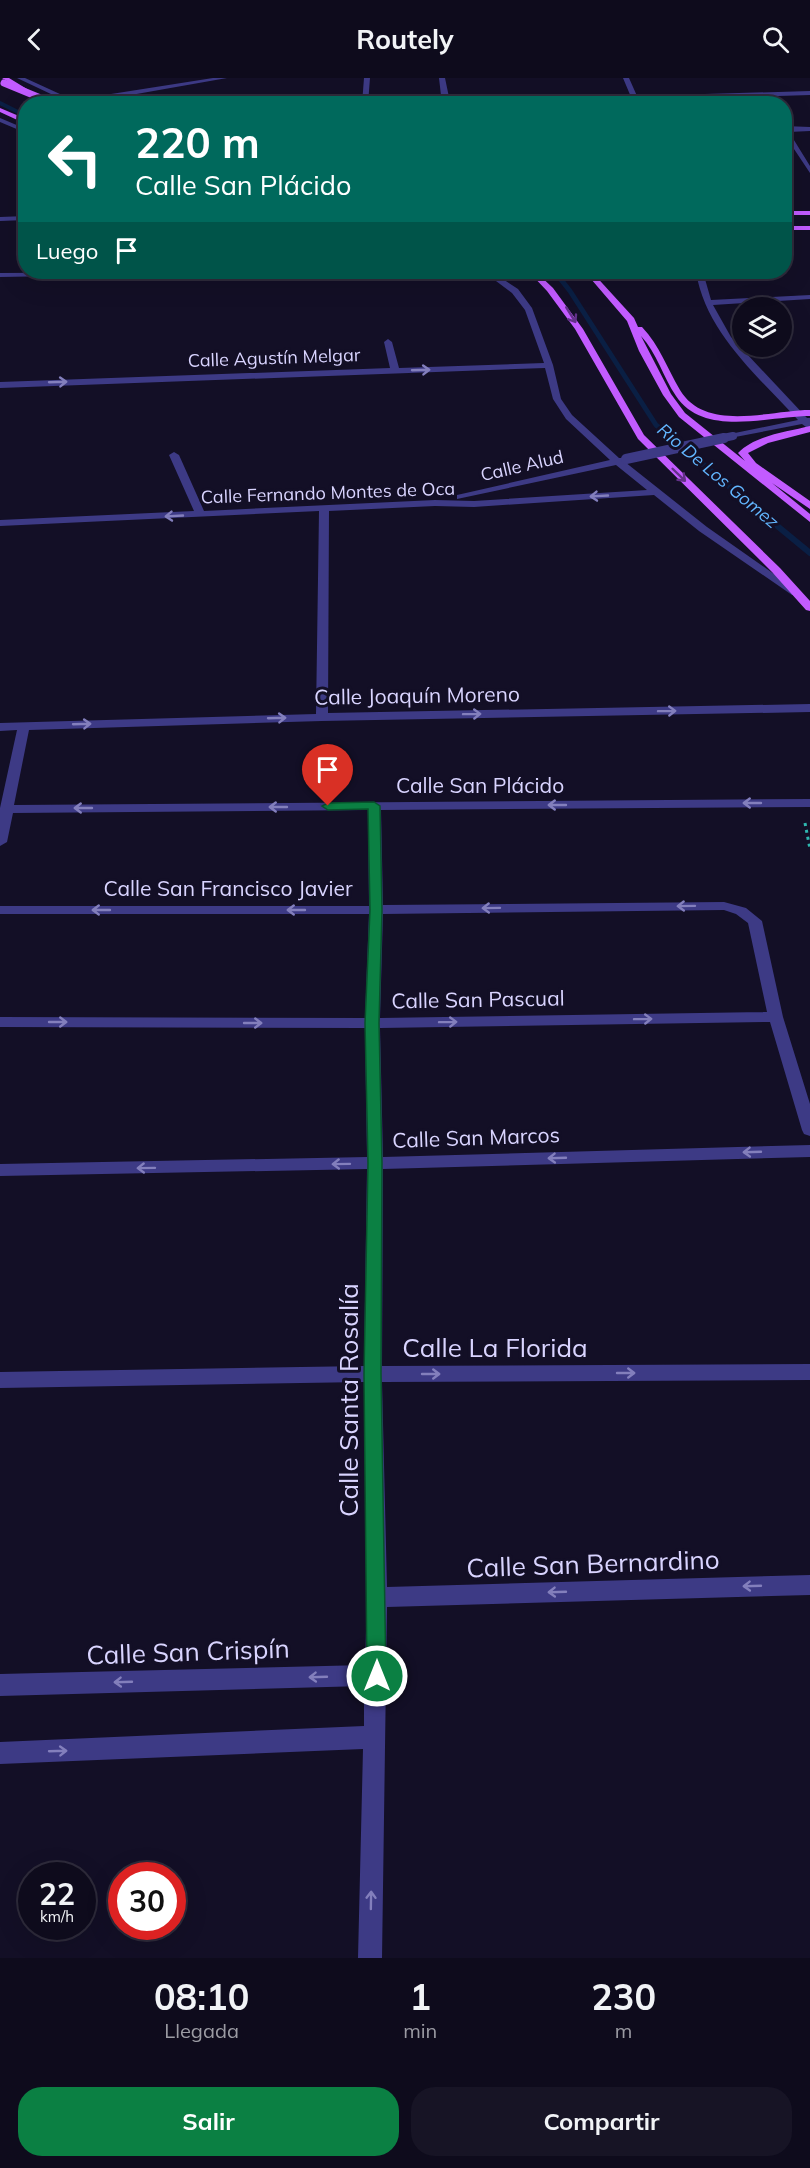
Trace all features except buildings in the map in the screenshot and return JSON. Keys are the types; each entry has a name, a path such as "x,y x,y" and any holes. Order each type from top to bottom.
{"main road":[{"path":"2,82 26,96"},
{"path":"2,82 31,96"},
{"path":"2,82 36,96"},
{"path":"0,110 18,118"},
{"path":"792,213 810,213"},
{"path":"792,228 810,228"},
{"path":"540,279 570,312 628,418 641,437 768,562 810,608"},
{"path":"594,279 654,346 660,362 682,399 692,408 702,413 736,418 795,412 809,422"},
{"path":"631,320 643,351 662,386 682,415 810,519"},
{"path":"809,422 749,447 743,453 753,465 810,506"}],"street":[{"path":"20,78 59,96"},
{"path":"116,96 224,78"},
{"path":"366,96 367,78"},
{"path":"442,78 445,96"},
{"path":"626,78 634,96"},
{"path":"724,96 810,93"},
{"path":"0,120 18,128"},
{"path":"792,129 810,129"},
{"path":"792,141 810,171"},
{"path":"0,219 18,218"},
{"path":"0,275 18,275"},
{"path":"498,279 524,301 549,365 556,399 564,411 703,529 796,593"},
{"path":"701,279 708,303 728,338 795,412"},
{"path":"708,303 810,297"},
{"path":"388,342 395,371"},
{"name":"Calle Agustín Melgar","path":"0,384 549,365"},
{"name":"Calle Alud","path":"435,503 621,460 809,422"},
{"path":"174,455 200,514"},
{"name":"Calle Fernando Montes de Oca","path":"0,523 435,503 474,504 658,492"},
{"path":"322,717 324,509"},
{"name":"Calle Joaquín Moreno","path":"0,727 322,717 810,708"},
{"path":"0,842 24,726"},
{"name":"Calle San Plácido","path":"6,809 806,803"},
{"name":"Calle Santa Rosalía","path":"370,1958 377,1676 373,1374 375,1163 372,1023 376,910 374,806"},
{"name":"Calle San Francisco Javier","path":"0,910 376,910 724,906 744,911 755,921 776,1017"},
{"path":"776,1017 810,1130"},
{"name":"Calle San Pascual","path":"0,1022 372,1023 776,1017"},
{"name":"Calle San Marcos","path":"0,1170 810,1151"},
{"name":"Calle La Florida","path":"0,1380 373,1374 810,1372"},
{"name":"Calle San Bernardino","path":"377,1597 810,1585"},
{"name":"Calle San Crispín","path":"0,1685 377,1676"},
{"path":"0,1753 374,1737"}],"path":[{"path":"806,803 810,849"}],"waterway":[{"name":"Rio De Los Gomez","path":"0,103 18,112"},
{"name":"Rio De Los Gomez","path":"561,279 656,425 673,439"},
{"name":"Rio De Los Gomez","path":"671,438 810,553"}],"route":[{"path":"328,806 374,806 376,910 372,1023 375,1163 373,1374 377,1676"}]}
